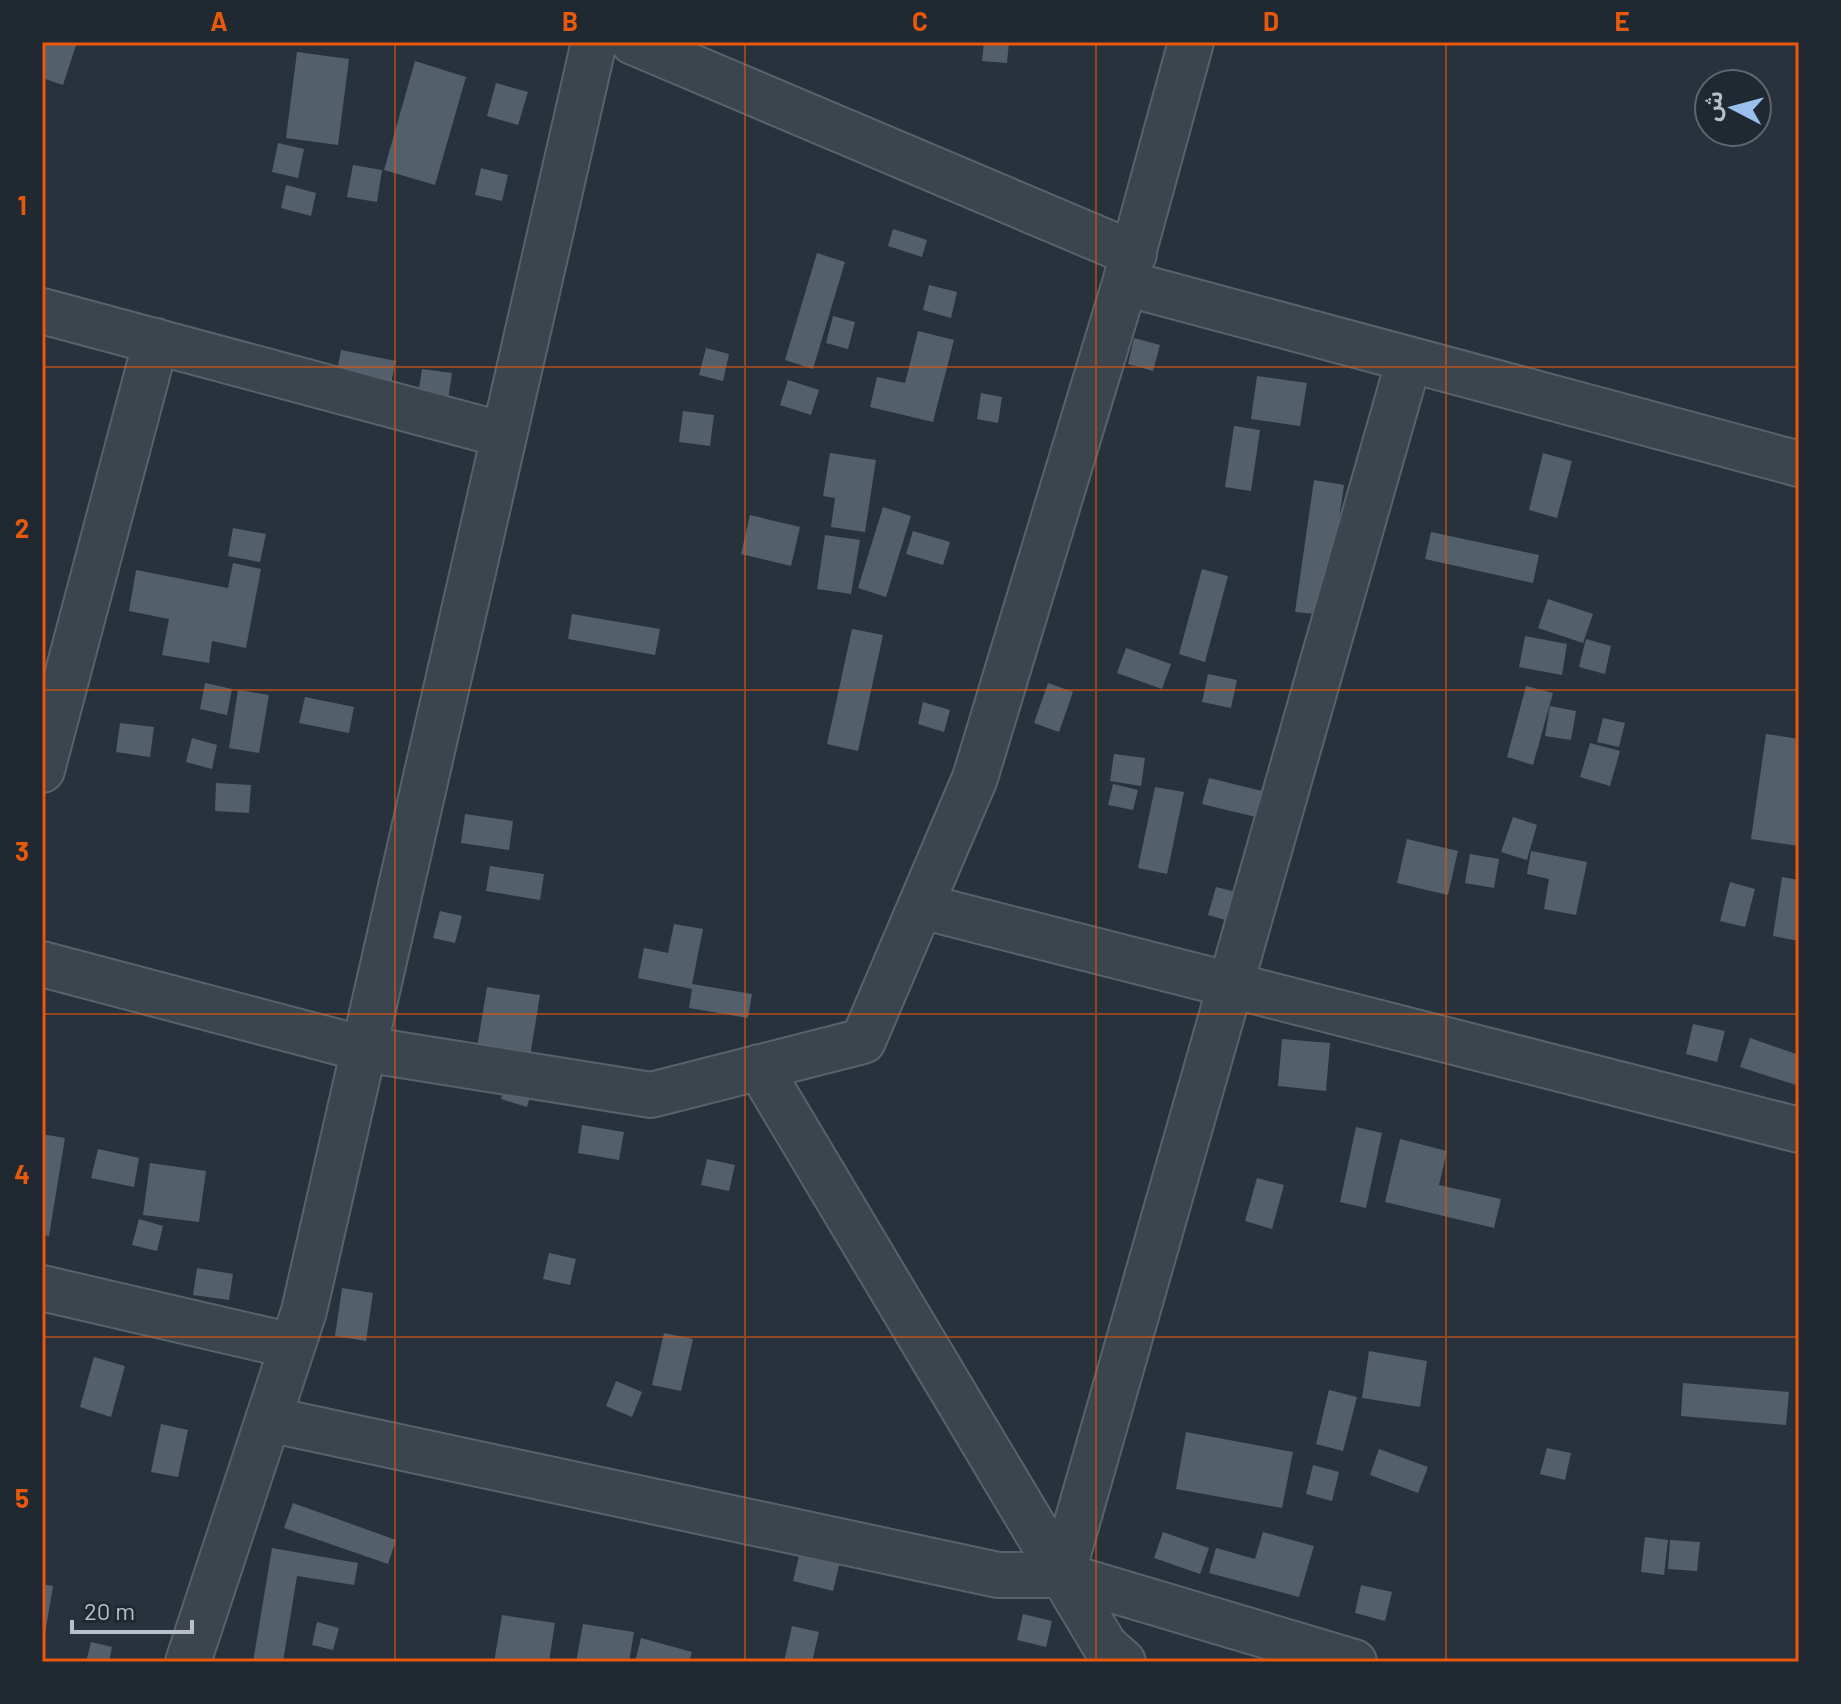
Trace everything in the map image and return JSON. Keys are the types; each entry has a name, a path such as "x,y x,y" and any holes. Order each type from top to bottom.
{"street":[{"path":"188,1662 304,1311 594,42"},
{"path":"633,42 1130,269 1409,360 1799,464"},
{"path":"42,964 364,1049 651,1095 863,1041 975,778 1130,269 1191,42"},
{"path":"42,311 504,435"},
{"path":"42,770 156,341"},
{"path":"1062,1575 1409,360"},
{"path":"921,906 1799,1130"},
{"path":"759,1067 1105,1646 1123,1662"},
{"path":"42,1288 292,1346"},
{"path":"268,1419 998,1575 1062,1575 1354,1662"}],"building":[{"path":"42,42 77,42 63,85 42,78"},
{"path":"984,42 1009,42 1007,63 982,61"},
{"path":"297,52 349,59 338,145 286,138"},
{"path":"415,61 466,77 435,185 384,170"},
{"path":"496,83 528,92 518,125 487,116"},
{"path":"278,143 304,149 298,178 272,172"},
{"path":"353,165 382,170 377,202 347,197"},
{"path":"481,168 508,175 502,201 475,195"},
{"path":"286,185 316,193 311,216 281,208"},
{"path":"893,229 927,240 922,257 888,246"},
{"path":"817,253 845,262 813,369 785,360"},
{"path":"929,285 957,292 951,318 923,310"},
{"path":"833,316 855,322 848,349 826,343"},
{"path":"918,331 954,340 933,422 870,407 877,377 905,383"},
{"path":"1134,338 1160,345 1153,371 1128,364"},
{"path":"706,348 729,354 723,381 699,375"},
{"path":"341,350 396,361 390,388 336,377"},
{"path":"422,369 452,373 445,420 415,415"},
{"path":"1257,376 1307,383 1300,426 1251,419"},
{"path":"788,380 819,390 811,415 780,405"},
{"path":"981,393 1002,397 998,423 977,419"},
{"path":"683,411 714,415 710,446 679,442"},
{"path":"1234,426 1260,430 1251,491 1225,487"},
{"path":"830,453 876,460 865,532 831,527 835,498 823,496"},
{"path":"1543,453 1572,461 1557,518 1529,510"},
{"path":"1314,480 1344,485 1325,615 1295,612"},
{"path":"883,507 911,516 886,597 858,588"},
{"path":"750,515 800,527 791,566 741,554"},
{"path":"233,528 266,534 260,562 228,556"},
{"path":"913,531 950,542 943,565 906,554"},
{"path":"1431,532 1539,555 1533,583 1425,559"},
{"path":"825,535 860,540 851,594 817,589"},
{"path":"233,563 261,569 246,648 212,641 209,663 162,655 169,619 129,611 136,570 228,588"},
{"path":"1202,569 1228,576 1205,662 1179,654"},
{"path":"1548,599 1593,614 1583,643 1538,628"},
{"path":"572,614 660,629 655,655 568,639"},
{"path":"852,629 883,635 858,751 827,744"},
{"path":"1525,636 1567,644 1562,675 1519,667"},
{"path":"1586,639 1611,646 1605,674 1579,667"},
{"path":"1126,648 1171,664 1162,689 1117,673"},
{"path":"1208,674 1237,680 1231,708 1202,702"},
{"path":"205,683 232,689 227,715 200,709"},
{"path":"1048,683 1073,692 1059,732 1034,723"},
{"path":"1526,686 1553,693 1533,765 1507,757"},
{"path":"238,690 269,695 259,753 229,748"},
{"path":"305,697 354,707 349,733 299,723"},
{"path":"923,702 950,710 944,732 918,724"},
{"path":"1550,706 1576,711 1571,740 1545,736"},
{"path":"1603,718 1625,723 1619,747 1597,742"},
{"path":"120,723 154,727 150,757 116,752"},
{"path":"1766,734 1799,739 1799,846 1751,839"},
{"path":"192,738 217,745 212,769 186,762"},
{"path":"1590,743 1620,751 1610,786 1580,777"},
{"path":"1114,754 1145,758 1141,786 1110,781"},
{"path":"1209,778 1270,793 1264,819 1202,804"},
{"path":"216,783 251,785 249,813 215,811"},
{"path":"1113,784 1138,790 1133,810 1108,805"},
{"path":"1155,787 1184,792 1167,874 1138,868"},
{"path":"465,814 513,821 509,850 461,843"},
{"path":"1513,817 1537,825 1527,860 1501,852"},
{"path":"1407,839 1458,851 1448,895 1397,883"},
{"path":"1531,851 1587,862 1576,915 1544,909 1549,879 1527,874"},
{"path":"1470,854 1499,859 1494,888 1465,883"},
{"path":"490,866 544,874 540,900 486,891"},
{"path":"1782,877 1799,880 1799,941 1773,936"},
{"path":"1730,882 1755,889 1745,927 1720,921"},
{"path":"1216,887 1244,894 1236,923 1208,915"},
{"path":"440,911 462,916 455,943 433,938"},
{"path":"674,924 703,929 692,984 752,994 748,1018 689,1008 692,989 638,978 644,948 668,953"},
{"path":"487,987 540,995 529,1063 476,1054"},
{"path":"1693,1024 1725,1031 1717,1062 1686,1054"},
{"path":"1750,1038 1799,1055 1799,1086 1740,1067"},
{"path":"1282,1039 1330,1043 1326,1091 1278,1086"},
{"path":"508,1076 534,1083 527,1107 501,1099"},
{"path":"582,1125 624,1132 619,1160 578,1153"},
{"path":"1356,1127 1382,1133 1366,1208 1340,1202"},
{"path":"42,1134 65,1138 49,1236 42,1235"},
{"path":"1400,1139 1447,1151 1439,1185 1501,1199 1494,1228 1385,1202"},
{"path":"98,1149 139,1158 134,1187 91,1178"},
{"path":"707,1159 735,1165 729,1191 701,1185"},
{"path":"150,1163 206,1171 199,1222 143,1215"},
{"path":"1257,1178 1284,1185 1272,1229 1245,1221"},
{"path":"139,1219 163,1226 157,1251 132,1245"},
{"path":"549,1253 576,1259 570,1285 543,1279"},
{"path":"197,1268 233,1274 229,1300 193,1295"},
{"path":"342,1288 373,1293 366,1341 335,1336"},
{"path":"664,1333 693,1339 681,1391 652,1385"},
{"path":"1369,1351 1427,1361 1420,1407 1362,1398"},
{"path":"94,1357 125,1366 111,1417 80,1407"},
{"path":"616,1381 642,1392 632,1417 606,1406"},
{"path":"1683,1383 1789,1392 1786,1425 1681,1416"},
{"path":"1329,1390 1357,1397 1343,1451 1316,1444"},
{"path":"161,1424 188,1430 178,1477 151,1472"},
{"path":"1186,1432 1293,1452 1282,1508 1176,1489"},
{"path":"1547,1448 1571,1453 1565,1480 1540,1474"},
{"path":"1379,1449 1428,1467 1418,1493 1370,1475"},
{"path":"1313,1465 1339,1472 1332,1501 1306,1494"},
{"path":"293,1503 396,1540 388,1564 284,1528"},
{"path":"1163,1532 1209,1548 1200,1574 1154,1558"},
{"path":"1263,1532 1314,1546 1299,1597 1209,1573 1216,1548 1255,1559"},
{"path":"1645,1537 1668,1540 1664,1575 1641,1572"},
{"path":"803,1539 843,1549 833,1591 793,1581"},
{"path":"1670,1540 1700,1542 1697,1571 1668,1569"},
{"path":"272,1548 358,1563 354,1585 297,1576 283,1662 253,1662"},
{"path":"42,1584 53,1586 45,1634 42,1634"},
{"path":"1361,1585 1392,1592 1385,1621 1355,1613"},
{"path":"1023,1614 1052,1621 1046,1647 1017,1640"},
{"path":"502,1615 555,1623 549,1662 494,1662"},
{"path":"317,1622 339,1628 333,1650 312,1645"},
{"path":"583,1624 634,1632 629,1662 576,1662"},
{"path":"792,1626 819,1632 812,1662 784,1662"},
{"path":"641,1638 692,1652 689,1662 635,1662"},
{"path":"91,1642 112,1647 109,1662 86,1662"}]}
